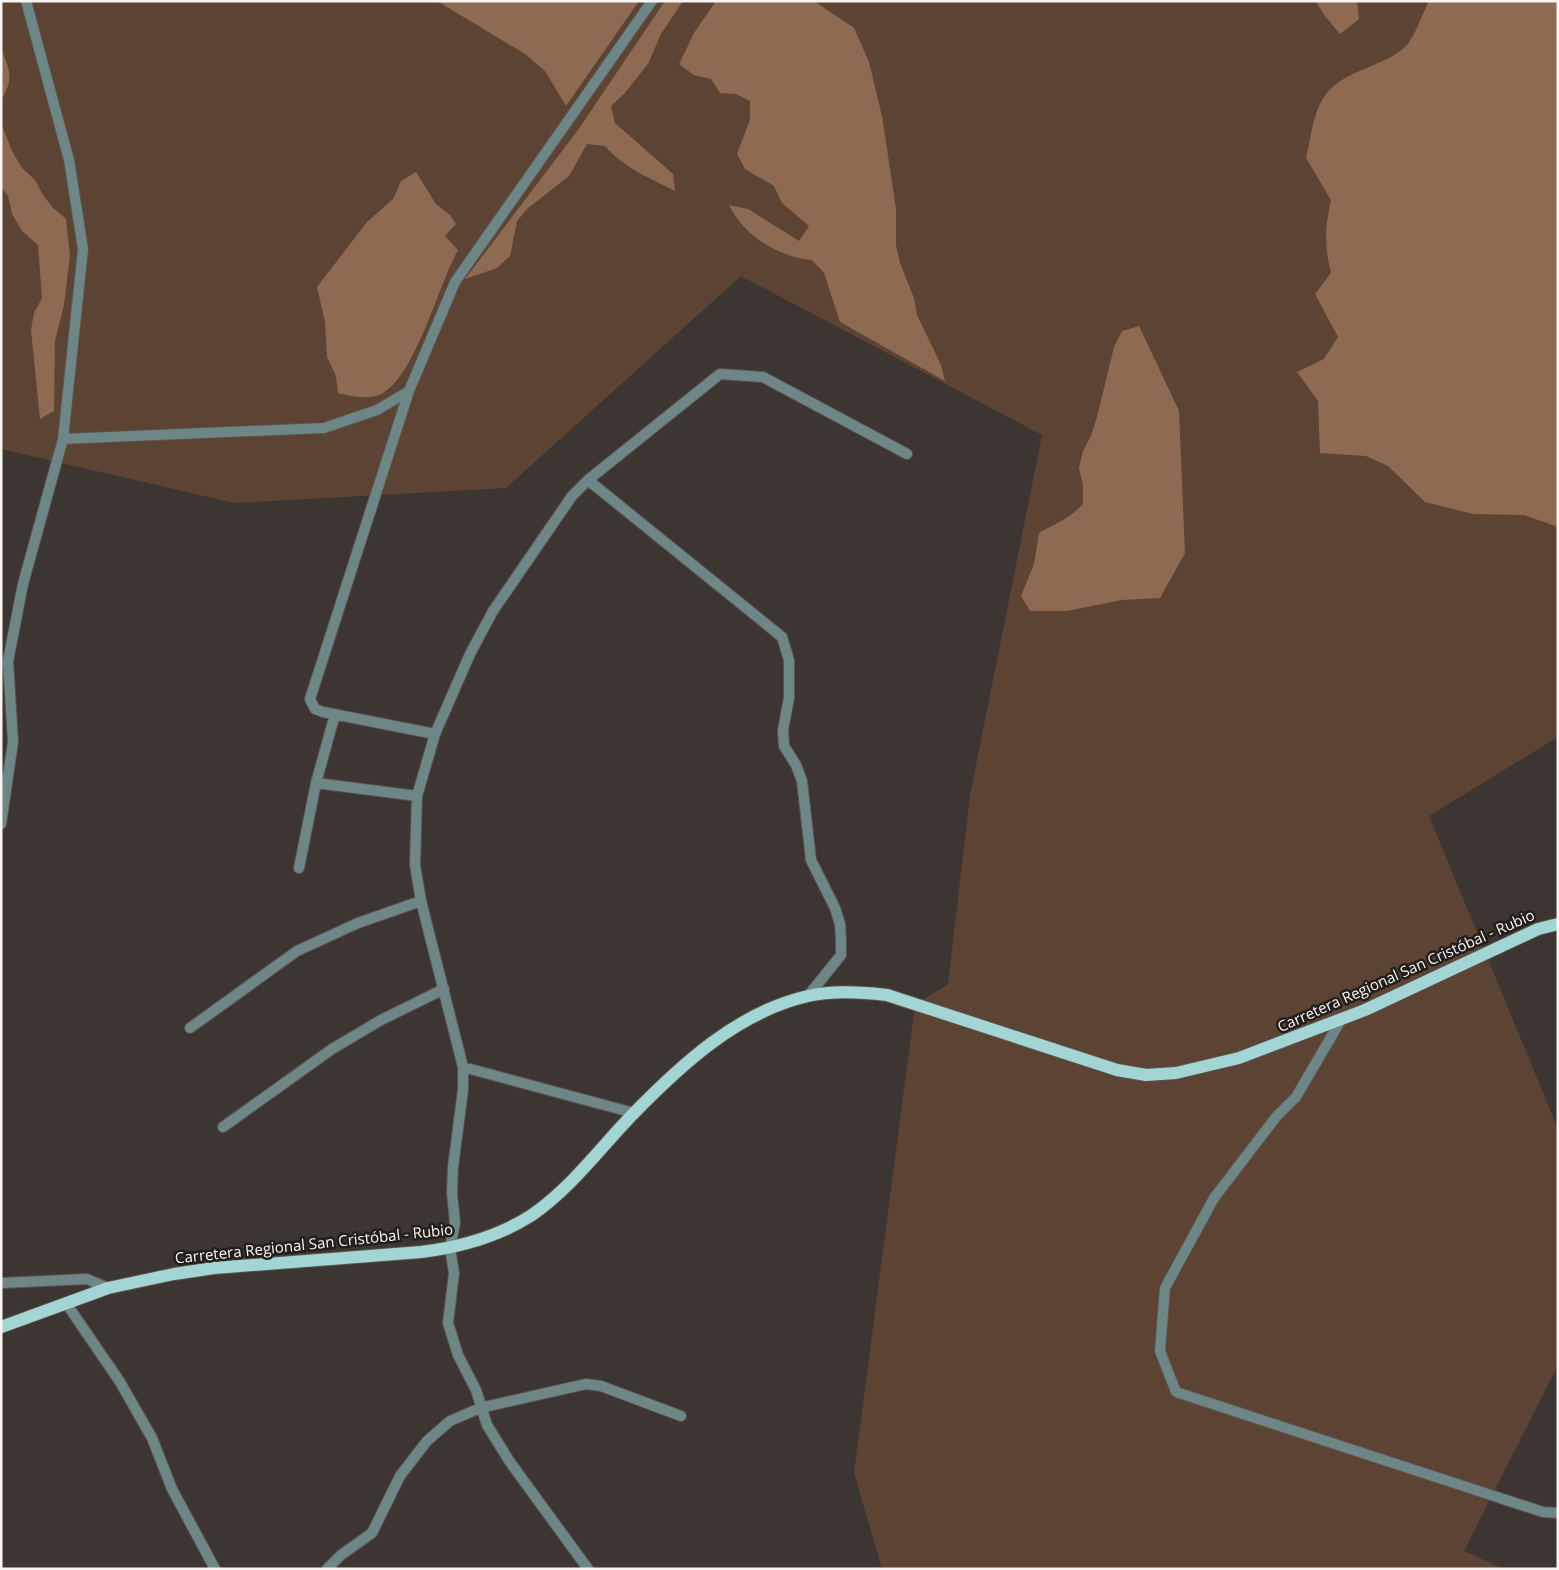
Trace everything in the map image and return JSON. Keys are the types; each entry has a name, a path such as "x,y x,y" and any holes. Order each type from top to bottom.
{"main road":[{"name":"Carretera Regional San Cristóbal - Rubio","path":"1,1326 108,1288 214,1268 389,1256 450,1248 494,1235 531,1215 581,1172 634,1113 693,1057 716,1039 751,1018 788,1002 808,996 852,993 887,995 1085,1061 1146,1075 1176,1073 1212,1066 1277,1045 1341,1020 1538,929 1558,924"}],"street":[{"path":"1,824 12,742 8,661 22,584 63,439 83,249 69,160 26,1"},
{"path":"435,734 315,709 310,699 312,690 409,391 455,282 652,1"},
{"path":"588,1569 510,1462 487,1425 480,1408 476,1390 458,1355 448,1323 454,1274 450,1248 454,1223 453,1167 463,1090 463,1067 421,901 416,865 416,796 435,734 456,682 493,611 572,496 588,480 720,374 764,377 907,454"},
{"path":"63,439 324,428 377,410 409,391"},
{"path":"588,480 782,636 789,660 788,698 783,730 784,746 796,765 802,781 811,860 835,908 840,924 841,955 808,996"},
{"path":"298,868 316,783 335,714"},
{"path":"316,783 416,796"},
{"path":"190,1028 297,951 358,923 421,901"},
{"path":"223,1127 332,1049 381,1020 444,989"},
{"path":"1341,1020 1296,1097 1276,1117 1214,1198 1165,1288 1160,1351 1176,1392 1544,1512 1558,1513"},
{"path":"463,1067 634,1113"},
{"path":"1,1283 88,1279 108,1288"},
{"path":"66,1303 120,1382 152,1438 172,1489 215,1569"},
{"path":"327,1569 341,1555 372,1533 400,1476 426,1441 450,1421 480,1408 586,1384 601,1386 681,1416"}],"shaded area":[{"path":"1,1 1558,1 1558,737 1429,816 1558,1129 1558,1365 1464,1551 1504,1569 882,1569 854,1473 915,1005 948,984 970,795 1042,435 741,276 506,488 234,503 1,449"},
{"path":"437,1 639,1 566,106 545,71 525,54"},
{"path":"665,1 683,1 661,34 648,64 624,94 611,106 615,123 673,174 675,191 629,166 612,154 605,146 587,144 569,176 528,208 517,221 510,256 497,268 465,279 578,130"},
{"path":"716,1 814,1 854,28 869,62 882,116 896,209 896,245 900,263 914,298 917,315 941,365 945,381 840,322 824,273 812,260 787,255 763,243 735,216 729,205 748,209 799,241 809,226 782,203 774,186 745,169 737,154 750,120 750,101 736,94 720,93 711,79 694,75 679,64 694,33"},
{"path":"1316,1 1357,1 1359,19 1340,34 1324,15"},
{"path":"1429,1 1558,1 1558,527 1524,515 1473,514 1425,502 1388,466 1366,456 1320,453 1318,401 1297,372 1324,359 1338,337 1315,294 1331,273 1326,236 1331,200 1306,158 1319,106 1336,84 1359,71 1384,61 1406,46 1416,30"},
{"path":"1,47 8,68 9,80 1,100"},
{"path":"1,123 13,153 22,168 35,180 53,208 66,219 70,255 64,305 55,341 54,411 40,419 31,330 34,313 42,298 38,245 22,231 12,214 8,196 1,187"},
{"path":"416,172 436,204 450,215 456,224 445,236 458,250 415,352 404,371 392,386 379,395 369,397 338,393 336,376 327,357 325,322 317,287 367,222 393,199 401,181"},
{"path":"1139,326 1179,411 1185,553 1160,598 1122,600 1067,611 1030,611 1021,596 1034,564 1039,533 1067,517 1083,504 1083,485 1079,468 1083,451 1091,436 1097,417 1114,347 1122,331"}]}
